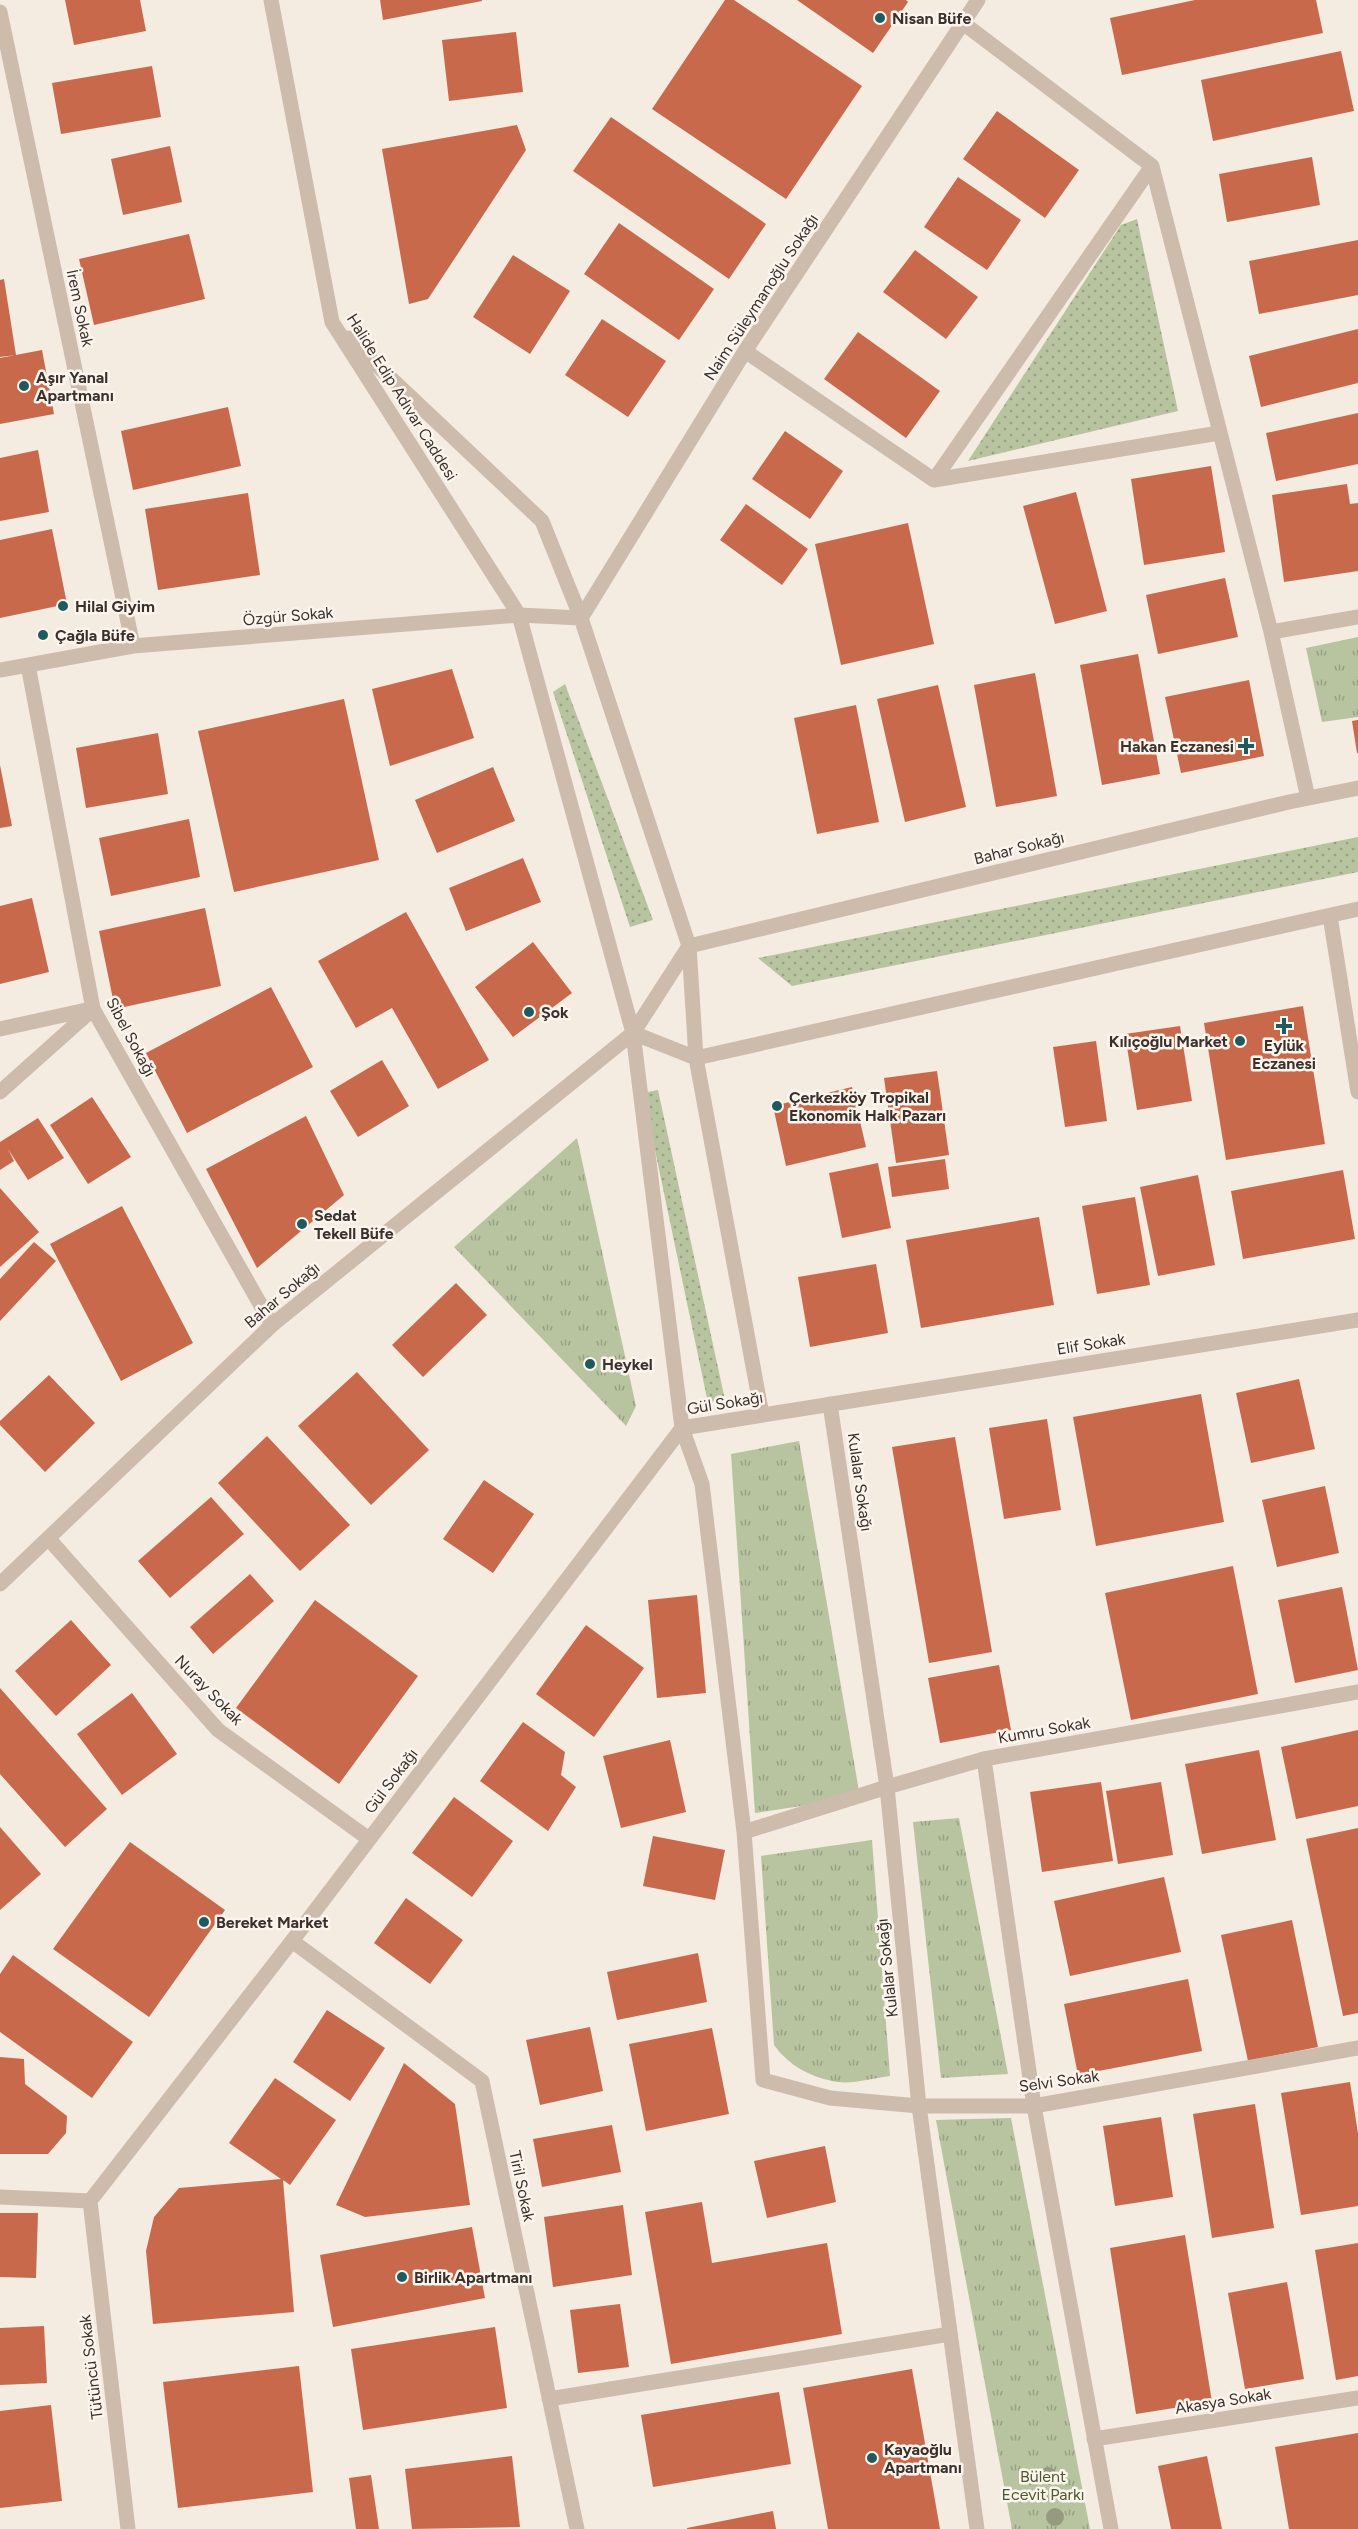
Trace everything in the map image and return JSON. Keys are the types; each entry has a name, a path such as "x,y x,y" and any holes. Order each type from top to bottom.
{"street":[{"name":"Halide Edip Adıvar Caddesi","path":"271,0 332,322 519,615 633,1033 682,1428 702,1484 744,1832 763,2080"},
{"name":"Naim Süleymanoğlu Sokağı","path":"581,618 745,351 978,0"},
{"name":"İrem Sokak","path":"0,12 133,646"},
{"path":"963,23 1152,166 1271,632 1308,798"},
{"path":"934,480 1152,166"},
{"path":"332,322 543,521 581,618 688,946 696,1058 762,1414"},
{"path":"745,351 934,480 1219,433"},
{"name":"Özgür Sokak","path":"0,670 133,646 519,615 581,618"},
{"path":"1271,632 1358,617"},
{"name":"Sibel Sokağı","path":"27,665 93,1009 272,1325"},
{"name":"Bahar Sokağı","path":"0,1584 272,1325 633,1033 688,946 1358,788"},
{"path":"633,1033 696,1058 1358,909"},
{"path":"1330,916 1358,1092"},
{"path":"0,1029 93,1009"},
{"path":"0,1092 93,1009"},
{"name":"Elif Sokak","path":"830,1404 1358,1320"},
{"name":"Gül Sokağı","path":"90,2201 292,1941 682,1428 830,1404"},
{"name":"Kulalar Sokağı","path":"830,1404 886,1787 919,2106 978,2529"},
{"name":"Nuray Sokak","path":"48,1538 218,1730 369,1839"},
{"name":"Kumru Sokak","path":"744,1832 984,1759 1358,1692"},
{"path":"984,1759 1034,2106 1111,2529"},
{"name":"Tiril Sokak","path":"292,1941 482,2081 577,2529"},
{"name":"Selvi Sokak","path":"763,2080 830,2098 919,2106 1034,2106 1358,2048"},
{"path":"0,2197 90,2201"},
{"name":"Tütüncü Sokak","path":"90,2201 128,2529"},
{"path":"549,2399 950,2334"},
{"name":"Akasya Sokak","path":"1094,2439 1358,2398"}],"green space":[{"path":"1137,219 1178,411 968,461 1121,225"},
{"path":"1358,637 1358,717 1322,722 1306,648"},
{"path":"565,684 653,920 630,927 553,692"},
{"path":"1358,837 1358,872 792,986 758,958"},
{"path":"658,1090 725,1400 708,1403 643,1093"},
{"path":"577,1138 636,1406 626,1426 454,1247"},
{"path":"799,1441 860,1797 755,1813 731,1454"},
{"path":"959,1818 1008,2074 941,2078 913,1822"},
{"path":"872,1840 890,2076 857,2082 838,2082 802,2070 774,2045 761,1856"},
{"name":"Bülent Ecevit Parkı","path":"1011,2118 1090,2529 1012,2529 936,2120"}],"building":[{"path":"65,0 140,0 146,31 74,45"},
{"path":"380,0 482,0 482,1 383,20"},
{"path":"725,0 734,0 862,86 786,199 652,109"},
{"path":"797,0 906,0 908,2 873,53"},
{"path":"1195,0 1316,0 1323,33 1122,75 1110,18"},
{"path":"516,32 523,92 449,101 442,40"},
{"path":"1341,51 1354,111 1213,141 1201,80"},
{"path":"152,66 161,117 61,134 52,83"},
{"path":"997,111 1079,170 1045,218 963,159"},
{"path":"611,117 766,224 729,279 573,171"},
{"path":"517,125 526,150 428,299 409,304 382,149"},
{"path":"170,146 182,202 123,215 111,159"},
{"path":"1312,157 1320,205 1227,222 1219,174"},
{"path":"958,177 1021,220 987,270 924,227"},
{"path":"619,223 714,289 679,340 584,274"},
{"path":"189,234 205,299 94,325 79,259"},
{"path":"1358,240 1358,295 1259,314 1249,261"},
{"path":"915,250 978,297 946,339 883,292"},
{"path":"513,255 570,291 530,354 473,317"},
{"path":"4,279 16,355 0,357 0,280"},
{"path":"602,319 666,361 628,417 565,375"},
{"path":"1358,329 1358,383 1261,407 1249,356"},
{"path":"858,332 940,391 906,438 824,379"},
{"name":"Aşır Yanal Apartmanı","path":"42,350 54,414 0,424 0,358"},
{"path":"228,407 241,466 133,490 121,431"},
{"path":"1358,413 1358,464 1276,481 1266,433"},
{"path":"785,431 843,471 810,519 752,479"},
{"path":"38,450 49,512 0,521 0,458"},
{"path":"1211,466 1225,552 1144,565 1131,479"},
{"path":"1347,484 1350,504 1358,503 1358,571 1284,582 1272,495"},
{"path":"1076,492 1107,611 1055,624 1023,506"},
{"path":"248,493 260,575 158,590 145,509"},
{"path":"746,504 808,549 782,585 720,540"},
{"path":"908,523 934,644 841,665 815,544"},
{"path":"52,529 67,604 0,618 0,540"},
{"path":"1225,578 1238,637 1158,654 1146,595"},
{"path":"1138,654 1160,774 1102,785 1080,665"},
{"path":"452,669 474,738 390,766 372,689"},
{"path":"1035,673 1057,796 996,807 974,685"},
{"path":"1249,680 1264,756 1181,773 1165,697"},
{"path":"938,685 966,807 905,822 877,699"},
{"path":"344,699 379,860 234,892 198,731"},
{"path":"856,705 879,822 817,834 794,718"},
{"path":"1358,720 1358,753 1357,753 1352,721"},
{"path":"158,733 168,794 86,808 76,748"},
{"path":"0,765 12,826 0,828"},
{"path":"493,767 515,821 437,853 415,800"},
{"path":"189,819 200,877 111,896 99,838"},
{"path":"523,858 541,902 466,931 449,888"},
{"path":"32,898 49,972 0,984 0,906"},
{"path":"205,908 221,986 115,1009 99,931"},
{"path":"406,912 489,1060 438,1089 392,1008 356,1028 318,961"},
{"path":"533,942 572,993 513,1037 475,987"},
{"path":"271,987 313,1067 187,1133 146,1053"},
{"path":"1303,1006 1325,1144 1226,1160 1204,1023"},
{"path":"1180,1026 1192,1101 1137,1110 1125,1034"},
{"path":"1096,1041 1107,1121 1065,1127 1053,1047"},
{"path":"382,1060 409,1106 358,1137 330,1091"},
{"path":"937,1071 949,1155 896,1163 884,1078"},
{"path":"852,1087 866,1147 786,1166 773,1106"},
{"path":"92,1097 131,1157 88,1184 50,1125"},
{"path":"306,1116 344,1195 257,1268 206,1169"},
{"path":"38,1118 64,1158 28,1180 8,1149 14,1161 0,1170 0,1142"},
{"path":"945,1159 949,1189 892,1197 888,1167"},
{"path":"878,1163 891,1228 842,1238 829,1173"},
{"path":"1343,1170 1355,1239 1243,1259 1231,1191"},
{"path":"1198,1175 1215,1265 1158,1276 1140,1187"},
{"path":"0,1188 39,1232 0,1267"},
{"path":"1135,1197 1150,1285 1097,1294 1082,1206"},
{"path":"122,1206 193,1343 121,1381 50,1244"},
{"path":"1039,1217 1054,1305 921,1328 906,1240"},
{"path":"34,1242 56,1261 0,1321 0,1279"},
{"path":"876,1264 888,1333 810,1347 798,1277"},
{"path":"456,1283 487,1315 423,1377 392,1345"},
{"path":"357,1372 429,1450 371,1505 298,1426"},
{"path":"49,1375 95,1423 45,1472 0,1425 0,1421"},
{"path":"1299,1379 1315,1449 1251,1463 1236,1393"},
{"path":"1201,1394 1224,1522 1096,1546 1073,1417"},
{"path":"1047,1419 1061,1510 1004,1519 989,1428"},
{"path":"267,1436 350,1525 300,1571 218,1483"},
{"path":"955,1437 992,1652 929,1663 892,1447"},
{"path":"484,1480 534,1514 493,1573 443,1539"},
{"path":"1325,1486 1339,1553 1277,1567 1262,1500"},
{"path":"211,1497 244,1534 170,1598 138,1561"},
{"path":"1233,1566 1258,1694 1131,1720 1105,1593"},
{"path":"250,1574 274,1601 213,1654 190,1627"},
{"path":"1342,1587 1358,1670 1295,1683 1278,1600"},
{"path":"697,1595 706,1693 657,1698 648,1600"},
{"path":"315,1600 418,1676 339,1784 236,1708"},
{"path":"71,1620 111,1665 56,1716 15,1671"},
{"path":"586,1625 644,1668 594,1737 536,1694"},
{"path":"999,1665 1011,1730 940,1743 928,1678"},
{"path":"0,1688 107,1809 65,1847 0,1774"},
{"path":"132,1693 177,1754 122,1795 77,1734"},
{"path":"523,1722 565,1752 561,1775 576,1787 548,1831 480,1781"},
{"path":"1358,1730 1358,1806 1296,1819 1281,1747"},
{"path":"670,1740 686,1812 621,1828 603,1756"},
{"path":"1259,1750 1276,1840 1202,1854 1185,1764"},
{"path":"1101,1782 1113,1861 1042,1872 1030,1792"},
{"path":"1161,1782 1173,1855 1118,1864 1106,1791"},
{"path":"454,1797 513,1841 472,1897 412,1853"},
{"path":"0,1827 41,1874 0,1910"},
{"path":"1358,1828 1358,2013 1343,2016 1306,1839"},
{"path":"653,1836 725,1850 715,1900 643,1886"},
{"path":"130,1842 225,1910 149,2017 53,1949"},
{"path":"1164,1877 1181,1952 1070,1976 1054,1901"},
{"path":"406,1898 463,1940 430,1984 374,1943"},
{"path":"1292,1920 1318,2047 1248,2061 1221,1935"},
{"path":"698,1953 707,2002 617,2020 607,1972"},
{"path":"13,1955 133,2042 92,2098 0,2032 0,1974"},
{"path":"1188,1979 1202,2051 1078,2075 1064,2004"},
{"path":"327,2010 385,2048 350,2101 293,2062"},
{"path":"590,2027 603,2091 540,2105 526,2040"},
{"path":"712,2028 729,2114 646,2131 629,2044"},
{"path":"0,2057 24,2059 25,2084 67,2116 66,2133 48,2154 0,2154"},
{"path":"404,2063 455,2104 470,2205 365,2217 336,2205"},
{"path":"275,2078 336,2120 290,2185 283,2180 294,2312 153,2324 146,2251 154,2217 179,2188 281,2179 229,2143"},
{"path":"1350,2082 1358,2133 1358,2206 1301,2215 1281,2093"},
{"path":"1255,2104 1274,2228 1212,2238 1193,2114"},
{"path":"1161,2117 1173,2197 1115,2206 1103,2126"},
{"path":"612,2125 621,2172 542,2187 533,2139"},
{"path":"825,2146 836,2202 767,2218 754,2161"},
{"path":"702,2202 712,2263 827,2243 842,2334 671,2364 645,2212"},
{"path":"623,2205 632,2275 553,2287 544,2217"},
{"path":"0,2213 38,2213 36,2278 0,2277"},
{"name":"Birlik Apartmanı","path":"472,2227 485,2298 333,2327 320,2255"},
{"path":"1185,2235 1212,2402 1136,2414 1110,2248"},
{"path":"1358,2243 1358,2376 1336,2380 1315,2250"},
{"path":"1287,2282 1304,2379 1245,2389 1228,2293"},
{"path":"620,2304 629,2367 578,2373 570,2310"},
{"path":"44,2326 47,2383 0,2385 0,2328"},
{"path":"495,2327 507,2408 363,2430 351,2349"},
{"path":"299,2366 313,2492 178,2508 163,2382"},
{"name":"Kayaoğlu Apartmanı","path":"912,2369 940,2529 828,2529 803,2388"},
{"path":"779,2392 791,2464 653,2487 641,2415"},
{"path":"51,2405 62,2501 0,2508 0,2411"},
{"path":"1358,2433 1358,2529 1289,2529 1275,2447"},
{"path":"512,2456 520,2527 412,2529 405,2469"},
{"path":"1207,2456 1222,2529 1171,2529 1158,2466"},
{"path":"371,2475 379,2529 356,2529 349,2478"},
{"path":"773,2511 776,2529 687,2529 687,2528"}],"place":[{"name":"Nisan Büfe","path":"880,18"},
{"name":"Aşır Yanal Apartmanı","path":"24,386"},
{"name":"Hilal Giyim","path":"63,606"},
{"name":"Çağla Büfe","path":"43,635"},
{"name":"Hakan Eczanesi","path":"1246,746"},
{"name":"Şok","path":"529,1012"},
{"name":"Eylük Eczanesi","path":"1284,1026"},
{"name":"Kılıçoğlu Market","path":"1240,1041"},
{"name":"Çerkezköy Tropikal Ekonomik Halk Pazarı","path":"777,1106"},
{"name":"Sedat Tekell Büfe","path":"302,1224"},
{"name":"Heykel","path":"590,1364"},
{"name":"Bereket Market","path":"204,1922"},
{"name":"Birlik Apartmanı","path":"402,2277"},
{"name":"Kayaoğlu Apartmanı","path":"872,2458"}]}
